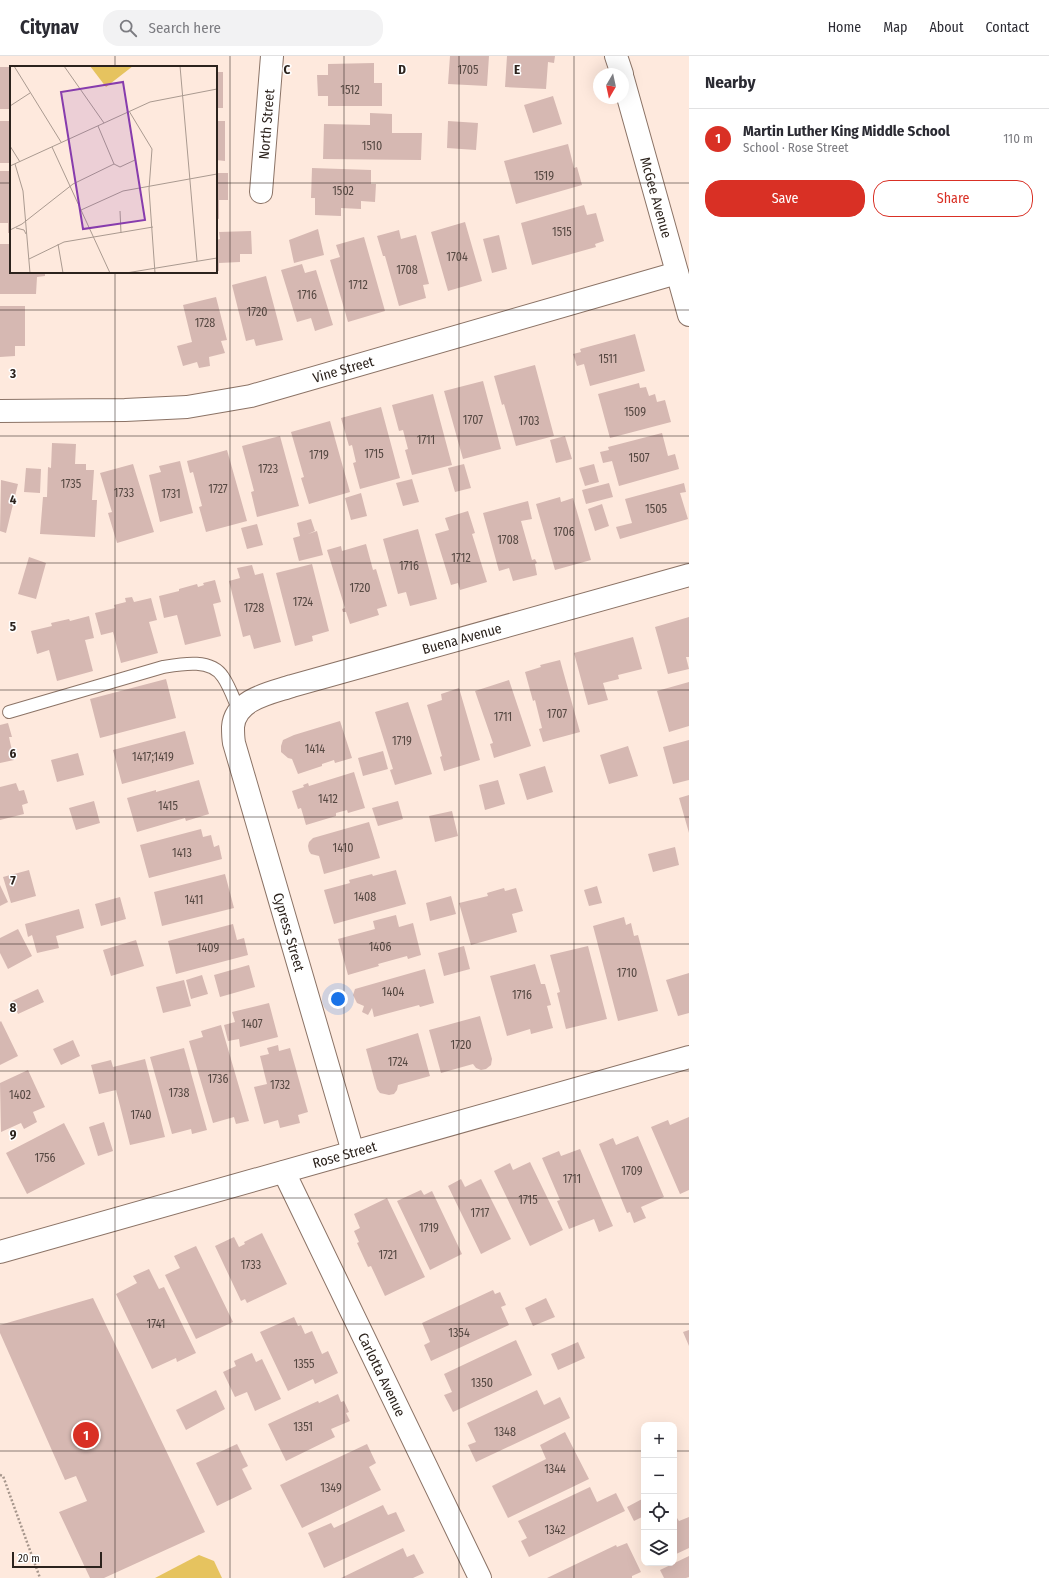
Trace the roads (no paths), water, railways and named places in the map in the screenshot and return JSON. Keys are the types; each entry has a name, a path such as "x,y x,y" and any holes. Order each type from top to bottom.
{"street":[{"name":"North Street","path":"261,192 272,56"},
{"path":"616,56 620,68"},
{"name":"McGee Avenue","path":"629,101 689,315"},
{"name":"Vine Street","path":"0,411 179,408 251,396 677,273"},
{"name":"Buena Avenue","path":"239,711 258,697 292,686 689,575"},
{"name":"Cypress Street","path":"239,711 233,725 234,743 353,1152"},
{"name":"Rose Street","path":"0,1252 689,1057"},
{"name":"Carlotta Avenue","path":"284,1172 480,1578"}],"lane":[{"path":"8,712 163,667 186,662 210,666 223,675 239,711"}],"place":[{"name":"Martin Luther King Middle School","path":"86,1435"}]}
